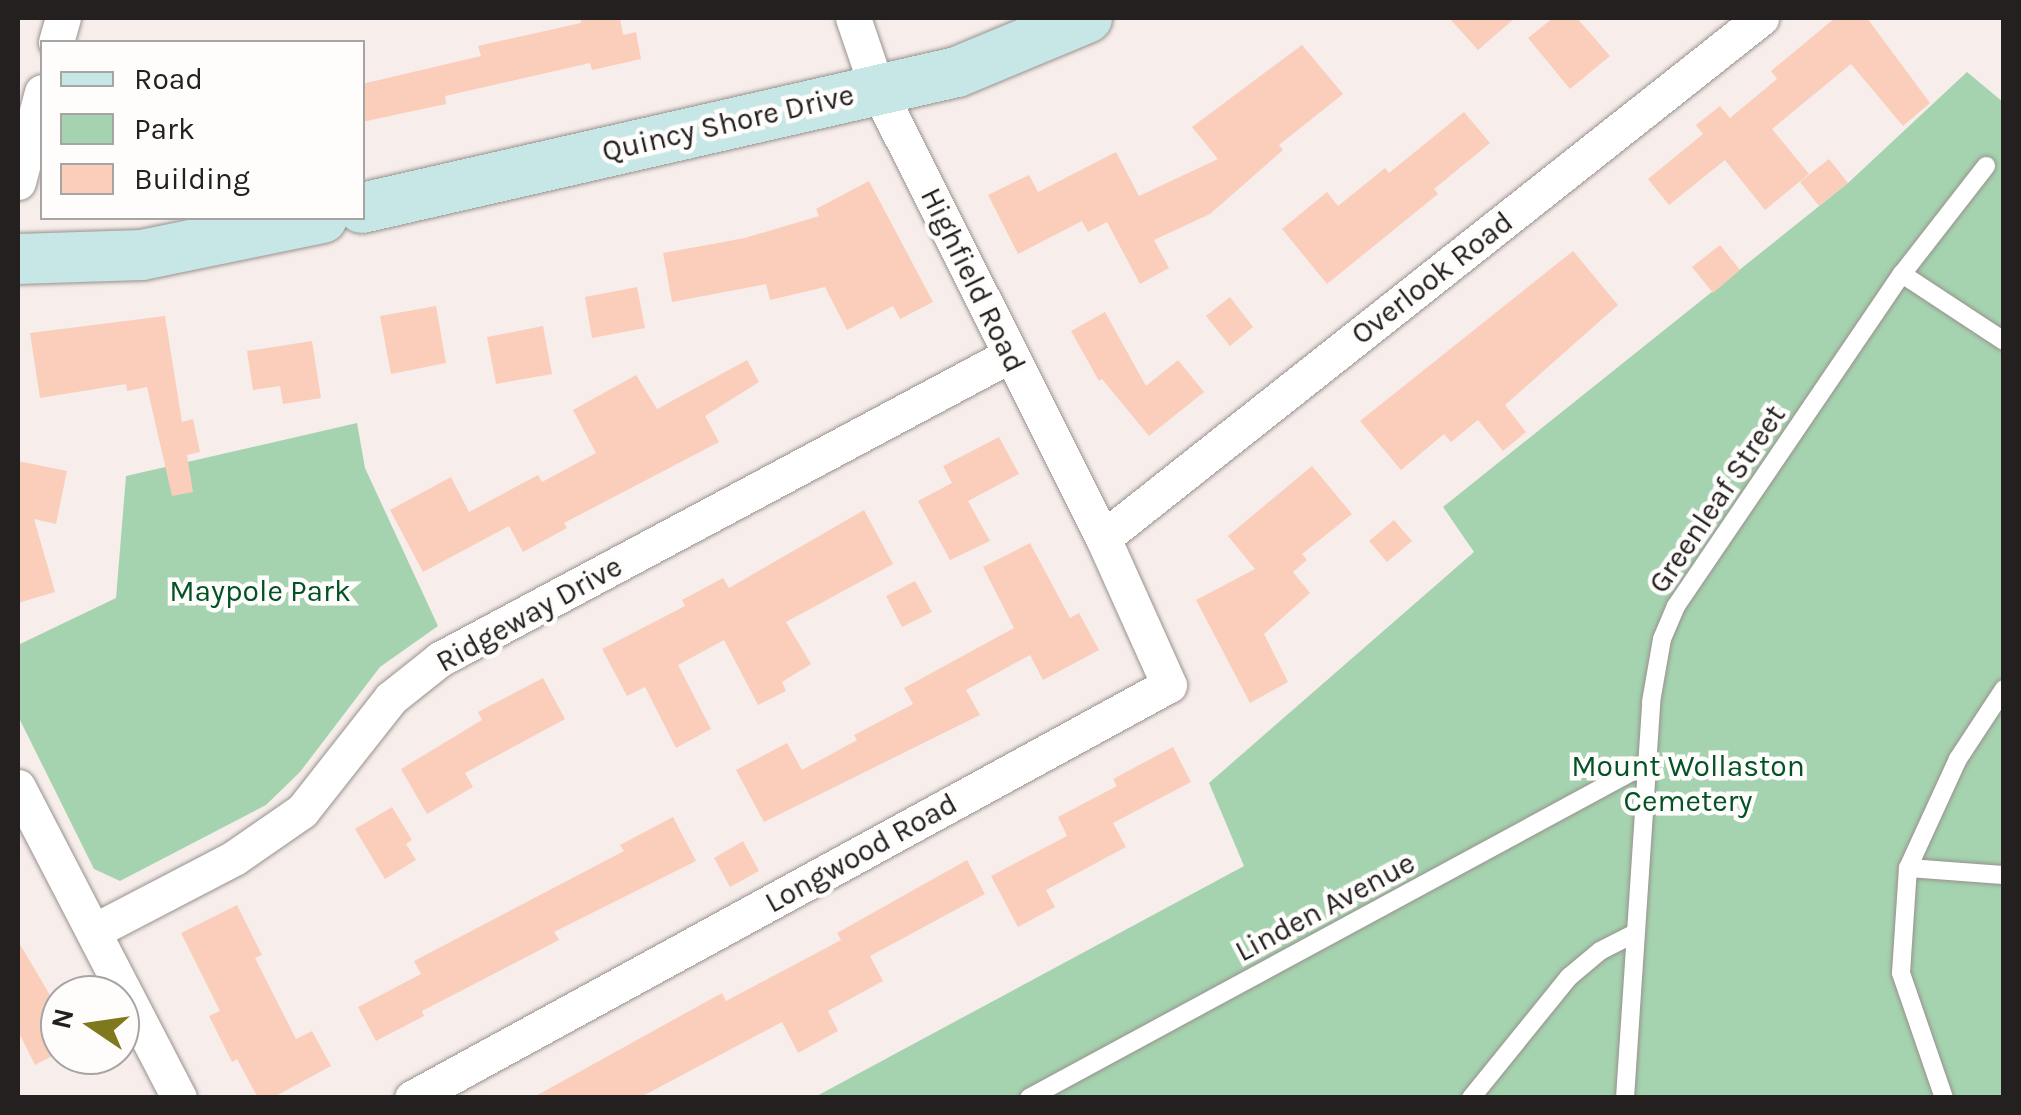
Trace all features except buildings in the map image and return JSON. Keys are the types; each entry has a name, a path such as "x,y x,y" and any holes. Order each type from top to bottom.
{"main road":[{"name":"Quincy Shore Drive","path":"365,207 957,72 1087,18"},
{"path":"18,258 142,254 312,220"}],"street":[{"name":"Highfield Road","path":"853,18 877,88 1103,538"},
{"name":"Overlook Road","path":"1103,538 1761,18"},
{"path":"18,182 40,100"},
{"name":"Ridgeway Drive","path":"94,931 234,858 302,811 392,698 440,660 1010,355"},
{"name":"Longwood Road","path":"412,1098 1169,685 1103,538"},
{"path":"18,786 179,1098"}],"lane":[{"name":"Greenleaf Street","path":"1625,1098 1646,764 1662,640 1676,606 1902,274 1986,166"},
{"path":"1902,274 2004,341"},
{"path":"1944,1098 1901,973 1908,868 1958,758 2004,689"},
{"name":"Linden Avenue","path":"1030,1098 1646,764"},
{"path":"1908,868 2004,875"},
{"path":"1471,1098 1570,977 1600,950 1634,934"}],"green space":[{"name":"Mount Wollaston Cemetery","path":"1967,72 2003,102 2003,1097 813,1098 1244,866 1209,783 1474,552 1443,507 1848,183"},
{"name":"Maypole Park","path":"357,423 365,468 438,626 380,667 300,772 266,805 120,881 94,869 18,716 18,645 116,598 126,476"}]}
